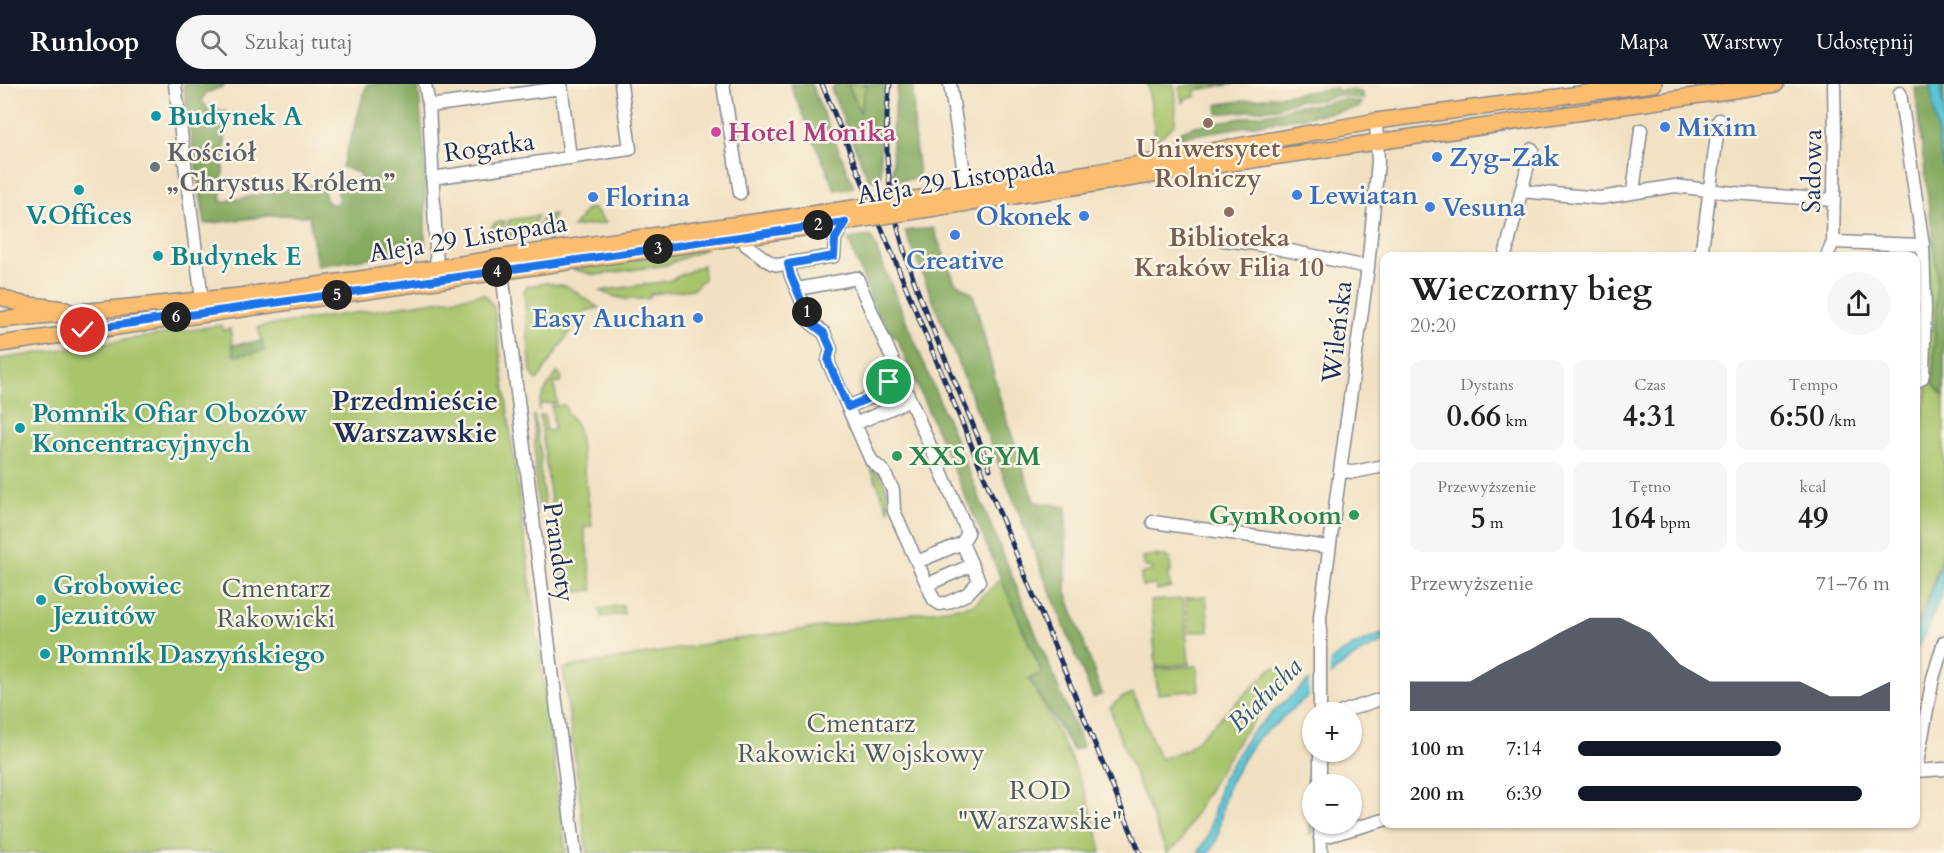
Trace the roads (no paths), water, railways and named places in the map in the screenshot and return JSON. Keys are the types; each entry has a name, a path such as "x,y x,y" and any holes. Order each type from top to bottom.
{"main road":[{"name":"Aleja 29 Listopada","path":"935,202 967,191 1096,172 1376,121 1654,84"},
{"name":"Aleja 29 Listopada","path":"0,344 501,265 1776,84"},
{"name":"Aleja 29 Listopada","path":"0,320 202,300 437,268 501,265"},
{"path":"0,296 26,305 44,306 78,314"}],"street":[{"path":"175,84 202,300"},
{"path":"425,84 429,106 432,178"},
{"name":"Rogatka","path":"437,268 432,178 630,149 621,84"},
{"path":"723,84 740,193"},
{"path":"950,84 967,191"},
{"name":"Sadowa","path":"1829,252 1833,242 1834,84"},
{"path":"429,106 561,86"},
{"name":"Rogatka","path":"561,86 570,158"},
{"path":"1900,93 1923,245 1920,322 1923,373 1920,377"},
{"path":"1702,252 1719,120"},
{"name":"Wileńska","path":"1320,702 1320,616 1368,267 1378,162 1376,121"},
{"path":"1633,192 1641,130"},
{"path":"1506,252 1532,148"},
{"path":"1521,191 1600,198 1675,186 1834,200"},
{"path":"746,245 774,264 788,264 834,256 835,239 842,216"},
{"path":"1223,240 1256,244 1368,267"},
{"path":"1833,242 1923,245"},
{"path":"788,264 811,323 824,333 831,349 828,361 871,460 884,472 893,490 894,510 934,600 940,604 967,594 979,582 962,543"},
{"name":"Prandoty","path":"501,265 574,853"},
{"path":"797,289 857,278 968,533 962,543 917,562"},
{"path":"848,407 890,389 889,382"},
{"path":"855,424 910,400"},
{"path":"1340,471 1354,472 1380,467"},
{"path":"1153,522 1328,547"},
{"path":"933,582 972,565"},
{"path":"1920,748 1933,678 1944,642"},
{"path":"1362,705 1380,699"},
{"path":"1920,770 1944,768"},
{"path":"1320,838 1380,821"},
{"path":"1320,834 1320,853"}],"water":[{"path":"1930,84 1940,84 1944,112 1944,176"},
{"path":"1944,553 1944,586 1928,629 1920,642 1920,622"},
{"path":"1380,635 1380,644 1356,656 1330,675 1254,743 1230,784 1221,814 1216,843 1209,853 1198,853 1208,836 1222,779 1250,734 1339,654"}],"railway":[{"path":"822,84 1140,853"},
{"path":"890,84 886,137 890,188 900,236 932,328 990,469"}],"place":[{"name":"Budynek A","path":"156,116"},
{"name":"Uniwersytet Rolniczy","path":"1208,123"},
{"name":"Mixim","path":"1665,127"},
{"name":"Hotel Monika","path":"716,132"},
{"name":"Zyg-Zak","path":"1437,157"},
{"name":"Kościół „Chrystus Królem”","path":"155,167"},
{"name":"V.Offices","path":"79,190"},
{"name":"Lewiatan","path":"1297,195"},
{"name":"Florina","path":"593,197"},
{"name":"Vesuna","path":"1430,207"},
{"name":"Biblioteka Kraków Filia 10","path":"1229,212"},
{"name":"Okonek","path":"1084,216"},
{"name":"Creative","path":"955,235"},
{"name":"Budynek E","path":"158,256"},
{"name":"Easy Auchan","path":"698,318"},
{"name":"Pomnik Ofiar Obozów Koncentracyjnych","path":"20,428"},
{"name":"XXS GYM","path":"897,456"},
{"name":"GymRoom","path":"1354,515"},
{"name":"Grobowiec Jezuitów","path":"41,600"},
{"name":"Pomnik Daszyńskiego","path":"45,654"}],"district":[{"name":"Przedmieście Warszawskie","path":"415,417"}],"park label":[{"name":"Cmentarz Rakowicki","path":"276,603"},
{"name":"Cmentarz Rakowicki Wojskowy","path":"861,738"},
{"name":"ROD \"Warszawskie\"","path":"1040,805"}],"water label":[{"name":"Białucha","path":"1265,695"}]}
